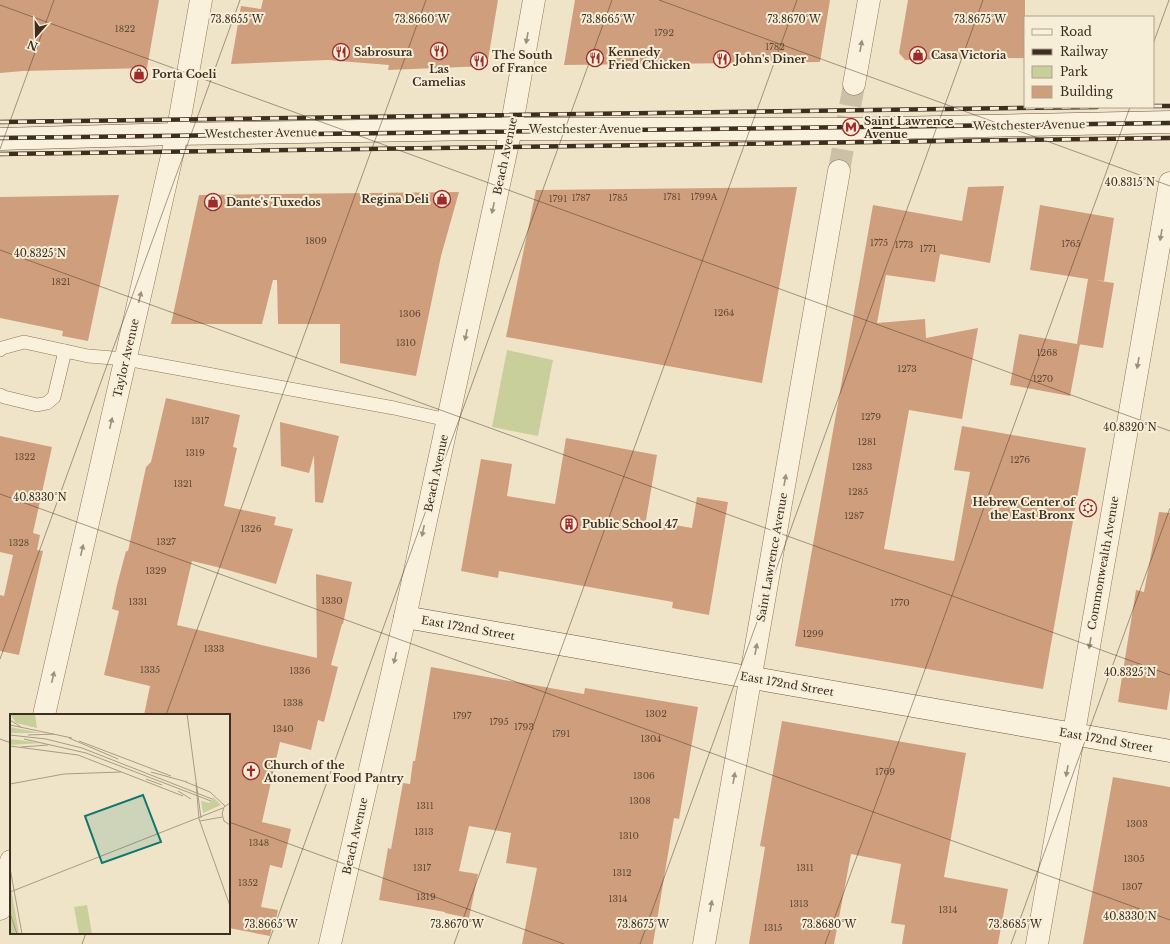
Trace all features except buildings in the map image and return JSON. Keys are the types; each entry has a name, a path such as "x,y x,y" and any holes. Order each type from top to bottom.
{"street":[{"name":"Taylor Avenue","path":"44,714 177,134 201,0"},
{"name":"Beach Avenue","path":"330,944 404,617 511,129 534,0"},
{"path":"854,84 869,0"},
{"name":"Westchester Avenue","path":"0,139 177,134 511,129 846,129 1170,122"},
{"name":"Saint Lawrence Avenue","path":"704,944 839,171"},
{"name":"Commonwealth Avenue","path":"1037,944 1170,183"},
{"name":"East 172nd Street","path":"404,617 1170,751"},
{"path":"0,909 10,865"}],"lane":[{"path":"0,350 2,348 24,342 88,356 126,359 394,408 447,420"},
{"path":"0,395 37,405 47,403 54,397 66,351"}],"green space":[{"path":"507,350 553,360 538,436 492,427"}],"tunnel":[{"path":"839,171 854,84"}],"railway":[{"path":"1154,106 1170,106"},
{"path":"0,122 1024,108"},
{"path":"0,138 1170,123"},
{"path":"0,154 1170,138"}],"place":[{"name":"Las Camelias","path":"439,51"},
{"name":"Sabrosura","path":"341,52"},
{"name":"Casa Victoria","path":"918,55"},
{"name":"Kennedy Fried Chicken","path":"595,58"},
{"name":"John's Diner","path":"722,59"},
{"name":"The South of France","path":"479,61"},
{"name":"Porta Coeli","path":"139,74"},
{"name":"Saint Lawrence Avenue","path":"851,127"},
{"name":"Regina Deli","path":"442,199"},
{"name":"Dante's Tuxedos","path":"213,202"},
{"name":"Hebrew Center of the East Bronx","path":"1088,508"},
{"name":"Public School 47","path":"569,524"},
{"name":"Church of the Atonement Food Pantry","path":"251,771"}]}
